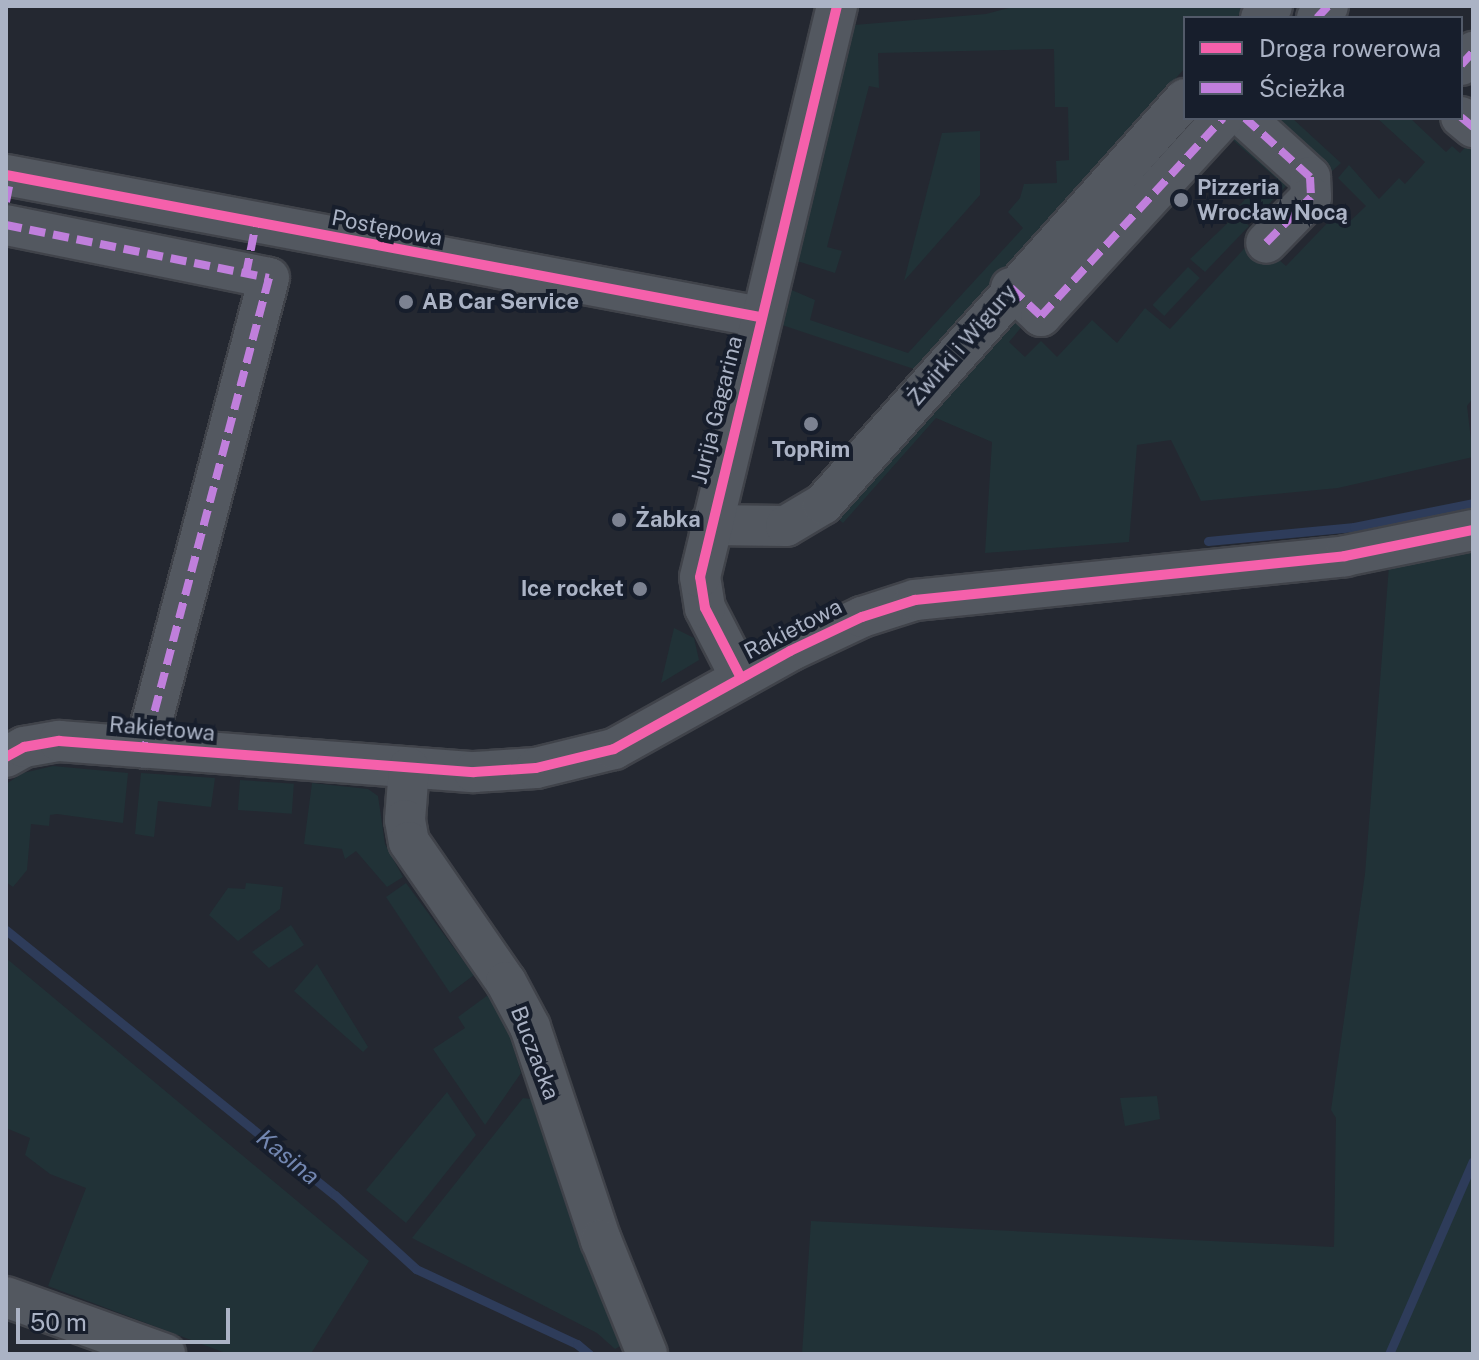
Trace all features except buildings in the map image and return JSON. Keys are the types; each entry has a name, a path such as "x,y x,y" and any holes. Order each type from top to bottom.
{"street":[{"name":"Jurija Gagarina","path":"741,678 705,608 700,577 709,525 837,6"},
{"name":"Żwirki i Wigury","path":"709,525 762,528 807,517 1183,101"},
{"path":"1011,288 1041,316 1221,120"},
{"path":"1247,120 1310,177 1311,197 1266,243"},
{"name":"Postępowa","path":"8,184 256,223 760,317"},
{"path":"246,274 256,223"},
{"path":"6,225 269,278 145,748"},
{"name":"Rakietowa","path":"7,754 59,741 409,768 490,771 585,758 614,749 741,678 862,617 915,600 1345,556 1473,530"},
{"name":"Buczacka","path":"409,768 405,820 409,842 506,982 530,1027 601,1240 647,1354"},
{"path":"6,1297 165,1354"}],"shaded area":[{"path":"1016,6 1246,7 1238,16 1183,16 1183,70 914,369 779,324 787,288 815,300 810,320 908,353 1023,228 1008,212 1020,198 1024,184 1057,183 1056,161 1069,160 1068,107 1055,107 1054,49 878,53 879,88 869,86 827,247 842,251 835,273 794,260 854,25 986,14"},
{"path":"1277,120 1294,120 1341,163 1331,172"},
{"path":"1379,120 1412,120 1446,152 1452,146 1460,153 1473,139 1473,398 1467,406 1473,457 1338,488 1201,501 1171,440 1137,445 1129,542 985,553 992,442 936,418 843,523 832,514 980,351 986,355 1026,311 1024,324 1009,342 1025,357 1041,341 1057,357 1092,320 1117,343 1145,308 1170,329 1254,238 1286,266 1335,215 1346,225 1366,206 1338,178 1349,165 1379,199 1399,178 1405,184 1425,162"},
{"path":"980,131 980,195 904,281 942,133"},
{"path":"1226,134 1237,135 1289,183 1254,220 1239,206 1247,197 1255,204 1277,179"},
{"path":"1237,214 1249,226 1205,272 1190,259"},
{"path":"1188,267 1200,278 1164,316 1153,305"},
{"path":"1473,545 1473,1354 802,1354 811,1221 1334,1247 1336,1118 1331,1110 1365,874 1389,566"},
{"path":"674,628 694,638 699,660 661,683"},
{"path":"53,766 128,773 123,823 57,814 50,815 49,826 31,824 27,870 13,887 6,882 6,784 23,773"},
{"path":"141,773 215,778 211,807 158,801 154,837 135,834"},
{"path":"240,780 294,784 292,814 238,810"},
{"path":"312,783 368,789 378,796 385,844 403,877 387,887 356,851 345,859 342,849 304,844"},
{"path":"246,883 283,887 280,909 238,941 209,915 228,888 245,889"},
{"path":"406,883 474,975 450,993 386,897"},
{"path":"291,925 304,945 269,968 252,952"},
{"path":"6,958 369,1261 312,1352 228,1354 48,1286 86,1188 50,1174 25,1155 30,1138 6,1128"},
{"path":"317,964 368,1047 363,1052 294,991"},
{"path":"488,995 511,1039 521,1073 485,1125 433,1049 465,1028 458,1017"},
{"path":"447,1092 476,1135 406,1223 366,1190"},
{"path":"1157,1096 1160,1119 1125,1126 1120,1098"},
{"path":"523,1098 531,1099 586,1256 624,1344 615,1349 597,1333 412,1238"}],"waterway":[{"path":"1208,541 1354,527 1473,503"},
{"name":"Kasina","path":"6,930 335,1195 416,1269 577,1344 589,1354"},
{"path":"1389,1354 1473,1161"}],"marked path":[{"path":"1319,16 1328,6"},
{"path":"1463,63 1473,52"},
{"path":"1463,119 1473,127"},
{"path":"1011,288 1041,316 1221,120"},
{"path":"1247,120 1310,177 1311,197 1266,243"},
{"path":"6,202 11,176"},
{"path":"246,274 256,223"},
{"path":"6,225 269,278 145,748"}],"cycle path":[{"path":"741,678 705,608 700,577 837,6"},
{"path":"6,175 760,317"},
{"path":"6,757 24,747 59,741 474,772 536,768 614,749 790,651 862,617 915,600 1345,556 1473,530"}],"place":[{"name":"Pizzeria Wrocław Nocą","path":"1181,200"},
{"name":"AB Car Service","path":"406,302"},
{"name":"TopRim","path":"811,424"},
{"name":"Żabka","path":"619,520"},
{"name":"Ice rocket","path":"640,589"}]}
